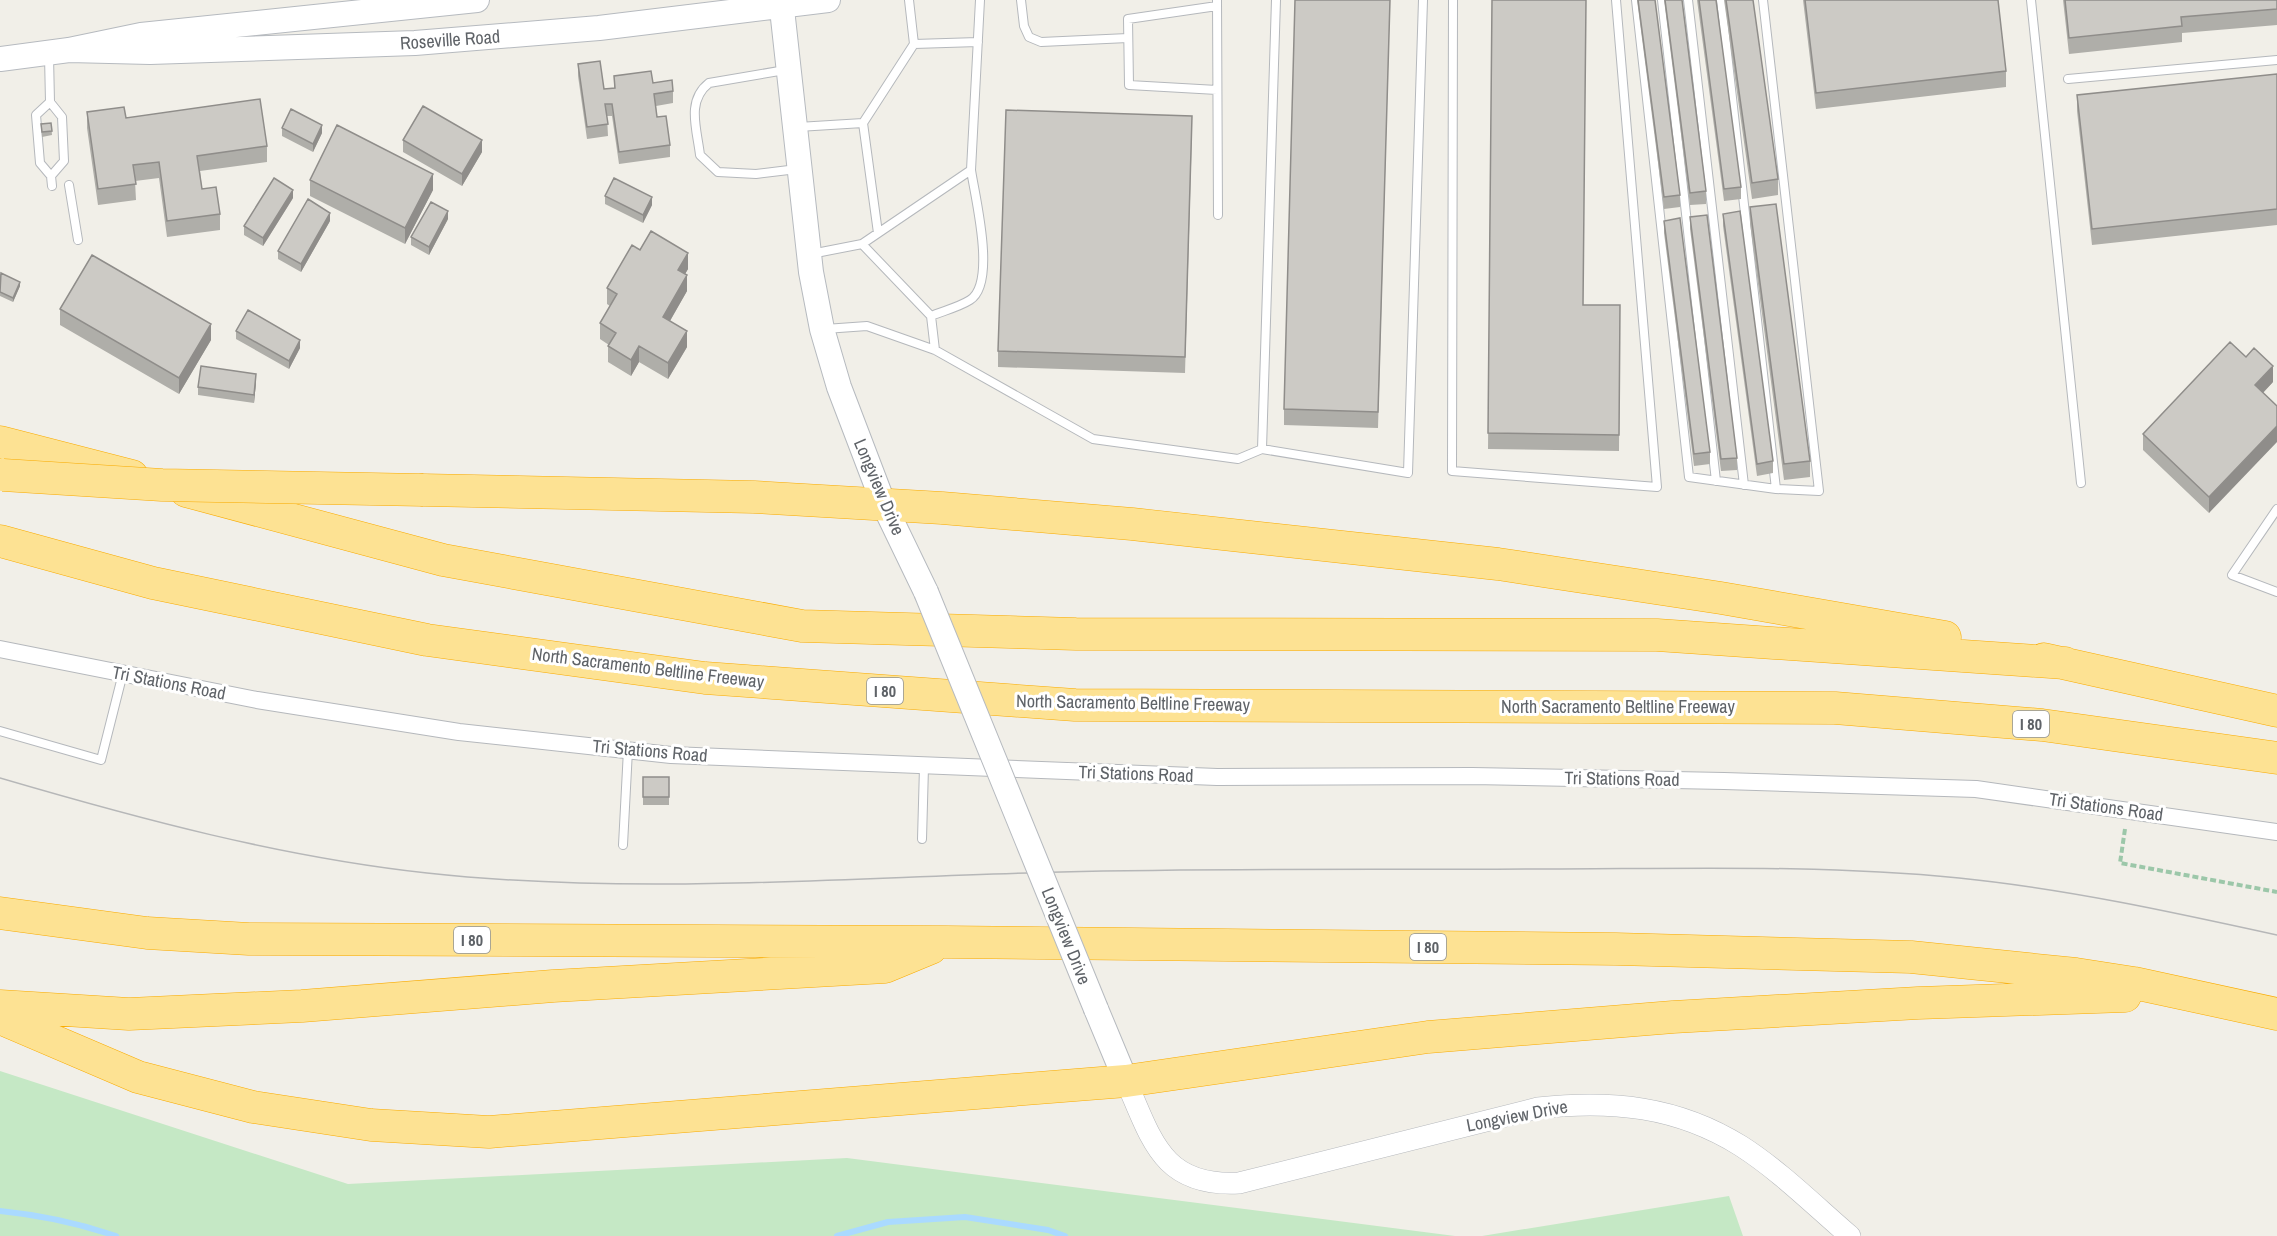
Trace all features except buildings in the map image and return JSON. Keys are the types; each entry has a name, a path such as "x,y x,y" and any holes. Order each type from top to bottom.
{"highway":[{"path":"0,442 443,560 802,626 1077,634 1657,635 2065,663"},
{"path":"0,475 162,485 754,497 1132,525 1498,564 1745,602 1944,637 2277,711"},
{"name":"North Sacramento Beltline Freeway","path":"0,541 153,583 427,640 705,678 1075,705 1835,708 2042,724 2277,758"},
{"name":"I 80","path":"0,913 147,933 249,939 946,942 1616,949 1911,957 2065,973 2192,995 2277,1014"},
{"path":"0,1006 129,1014 302,1006 552,986 885,967 946,942"},
{"path":"0,1018 138,1077 253,1107 371,1125 489,1131 1126,1081 1428,1037 1673,1017 1918,1003 2192,995"}],"main road":[{"name":"Roseville Road","path":"0,58 59,51 141,35 477,0"},
{"name":"Roseville Road","path":"59,51 150,52 415,43 599,28 781,3 828,0"},
{"name":"Longview Drive","path":"781,3 809,254 822,329 839,387 884,505 926,592 1126,1081"}],"street":[{"name":"Tri Stations Road","path":"0,649 257,700 459,732 671,755 924,767 1217,777 1484,776 1976,789 2277,832"},
{"name":"Longview Drive","path":"1126,1081 1152,1142 1165,1159 1197,1180 1218,1184 1239,1183 1538,1108 1578,1103 1608,1104 1667,1114 1700,1125 1739,1145 1768,1166 1850,1236"}],"lane":[{"path":"878,233 863,123 914,44 909,0"},
{"path":"931,316 972,299 982,282 985,255 970,170 980,0"},
{"path":"1021,0 1024,26 1029,37 1041,42 1128,38"},
{"path":"1262,449 1276,0"},
{"path":"822,329 867,326 935,350 1092,440 1238,459 1262,449 1408,473 1423,0"},
{"path":"1453,0 1452,471 1657,487 1616,0"},
{"path":"1636,0 1689,477 1776,489 1819,491 1763,0"},
{"path":"1662,0 1716,481"},
{"path":"1688,0 1744,485"},
{"path":"1721,0 1776,489"},
{"path":"2031,0 2081,483"},
{"path":"1218,90 1129,85 1128,18 1217,3 1218,90 1218,215"},
{"path":"914,44 978,42"},
{"path":"52,186 51,176 40,163 36,115 50,102 59,51"},
{"path":"2068,79 2277,60"},
{"path":"789,69 710,83 700,91 694,104 700,155 718,172 756,174 800,169"},
{"path":"50,102 62,117 64,160 51,176"},
{"path":"795,127 863,123"},
{"path":"809,254 862,244 970,170"},
{"path":"69,185 78,240"},
{"path":"862,244 931,316 935,350"},
{"path":"2277,509 2232,575 2277,592"},
{"path":"0,731 101,760 123,673"},
{"path":"623,845 628,749"},
{"path":"922,839 924,767"}],"path":[{"path":"2127,810 2120,863 2277,892"}],"green space":[{"path":"0,1071 348,1184 847,1158 1455,1236 0,1236"},
{"path":"1729,1196 1743,1236 1482,1236"}],"waterway":[{"path":"0,1211 59,1220 116,1236"},
{"path":"837,1236 888,1222 965,1217 1048,1230 1065,1236"}],"tram line":[{"path":"0,778 158,822 265,847 372,866 506,880 664,884 1120,871 1800,869 1959,878 2039,888 2277,935"}]}
